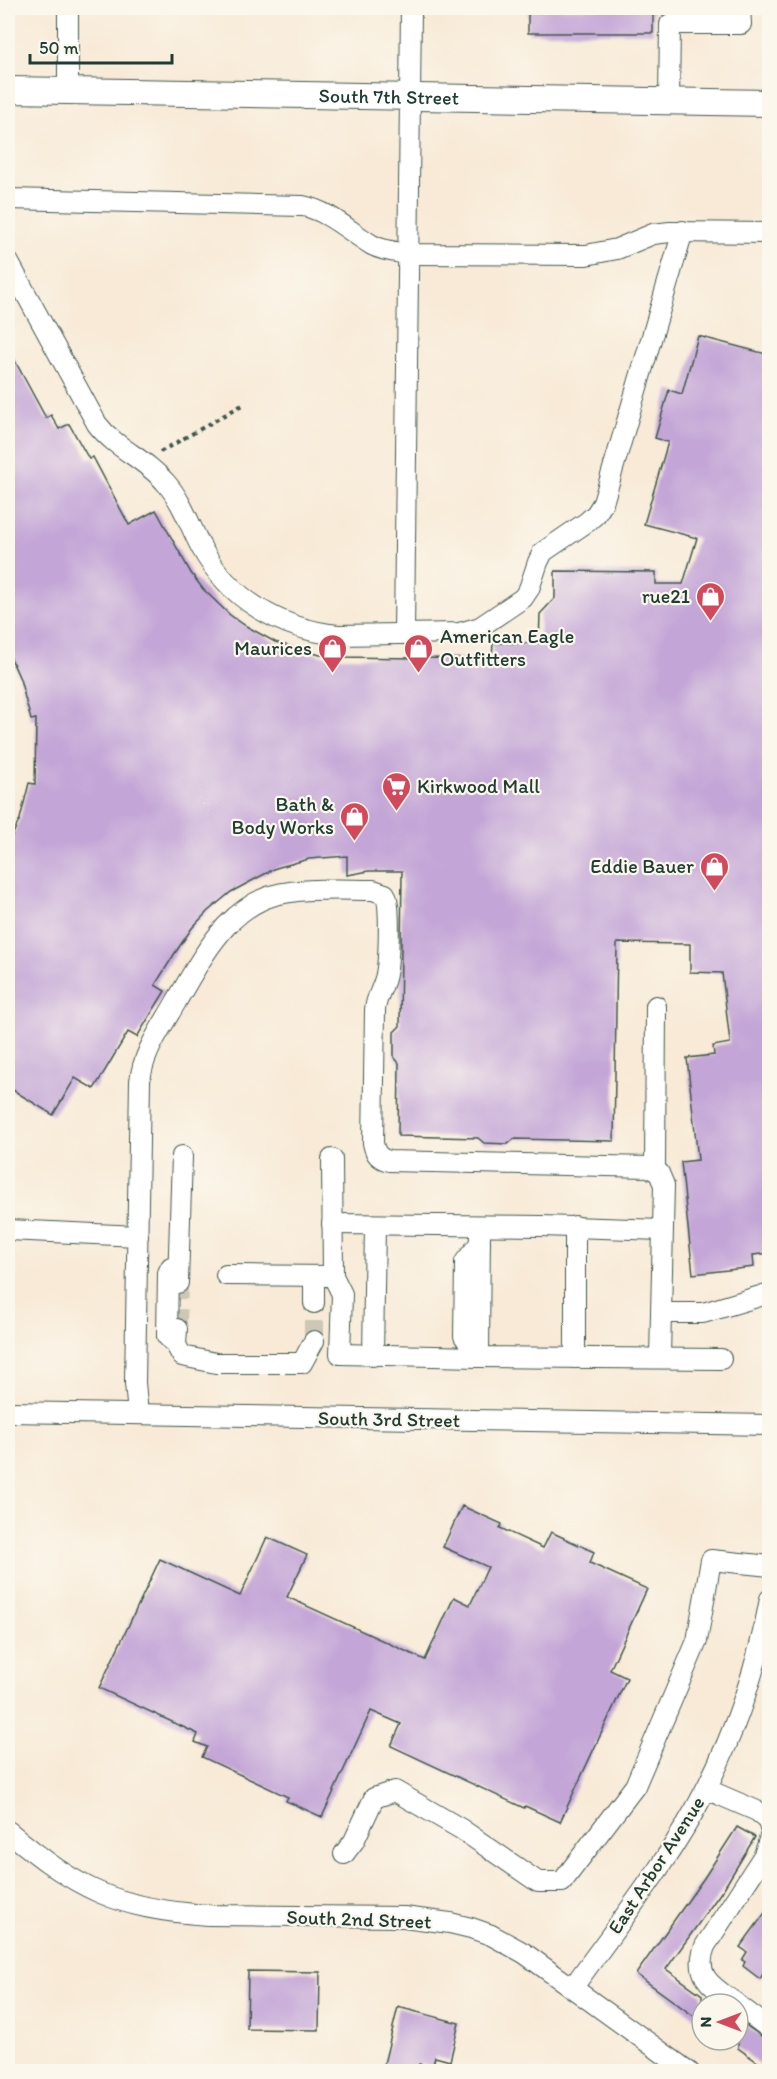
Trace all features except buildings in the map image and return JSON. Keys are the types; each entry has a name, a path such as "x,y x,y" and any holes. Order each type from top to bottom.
{"main road":[{"name":"South 7th Street","path":"8,90 770,103"}],"street":[{"path":"68,8 68,91"},
{"path":"404,634 411,8"},
{"path":"669,101 670,24 741,24 740,8"},
{"path":"8,199 295,205 320,211 374,246 408,254 586,255 617,249 653,234 683,231 770,233"},
{"path":"8,261 97,424 114,444 145,463 167,484 177,497 202,549 221,578 251,604 284,623 318,633 338,635 459,633 489,622 523,598 529,589 543,552 596,514 609,491 683,231"},
{"path":"138,1414 135,1383 140,1081 144,1058 198,963 222,930 253,903 290,891 373,890 385,894 387,899 387,967 375,1010 373,1143 376,1155 381,1159 614,1166 655,1169 660,1173 664,1185 660,1357"},
{"path":"655,1169 656,1006"},
{"path":"178,1282 182,1156"},
{"path":"315,1303 324,1276 332,1224 332,1159"},
{"path":"332,1224 446,1224 480,1235 575,1226 662,1230"},
{"path":"373,1356 375,1225"},
{"path":"575,1226 575,1358"},
{"path":"8,1230 138,1236"},
{"path":"479,1357 480,1235"},
{"path":"179,1251 168,1273 167,1336 177,1337 182,1356 216,1363 302,1363 314,1341"},
{"path":"226,1275 324,1276 342,1294 340,1354 721,1359"},
{"path":"662,1312 703,1313 770,1293"},
{"name":"South 3rd Street","path":"8,1412 770,1425"},
{"path":"344,1854 354,1841 374,1798 395,1791 461,1829 538,1882 562,1882 635,1786 698,1641 711,1560 770,1566"},
{"name":"East Arbor Avenue","path":"573,1987 658,1868 706,1789 747,1690 761,1642 770,1599"},
{"path":"706,1789 757,1811 767,1819 770,1828"},
{"name":"South 2nd Street","path":"8,1831 61,1873 88,1889 121,1901 158,1910 190,1914 404,1917 471,1928 508,1943 573,1987 689,2072"},
{"path":"721,1992 705,1977 701,1967 701,1956 705,1946 764,1856 770,1837"},
{"path":"750,2014 770,2029"}],"path":[{"path":"145,463 244,404"}],"tunnel":[{"path":"177,1329 178,1283"},
{"path":"314,1303 314,1341"}],"place":[{"name":"rue21","path":"711,622"},
{"name":"Maurices","path":"333,674"},
{"name":"American Eagle Outfitters","path":"419,674"},
{"name":"Kirkwood Mall","path":"396,812"},
{"name":"Bath & Body Works","path":"355,842"},
{"name":"Eddie Bauer","path":"715,892"}]}
